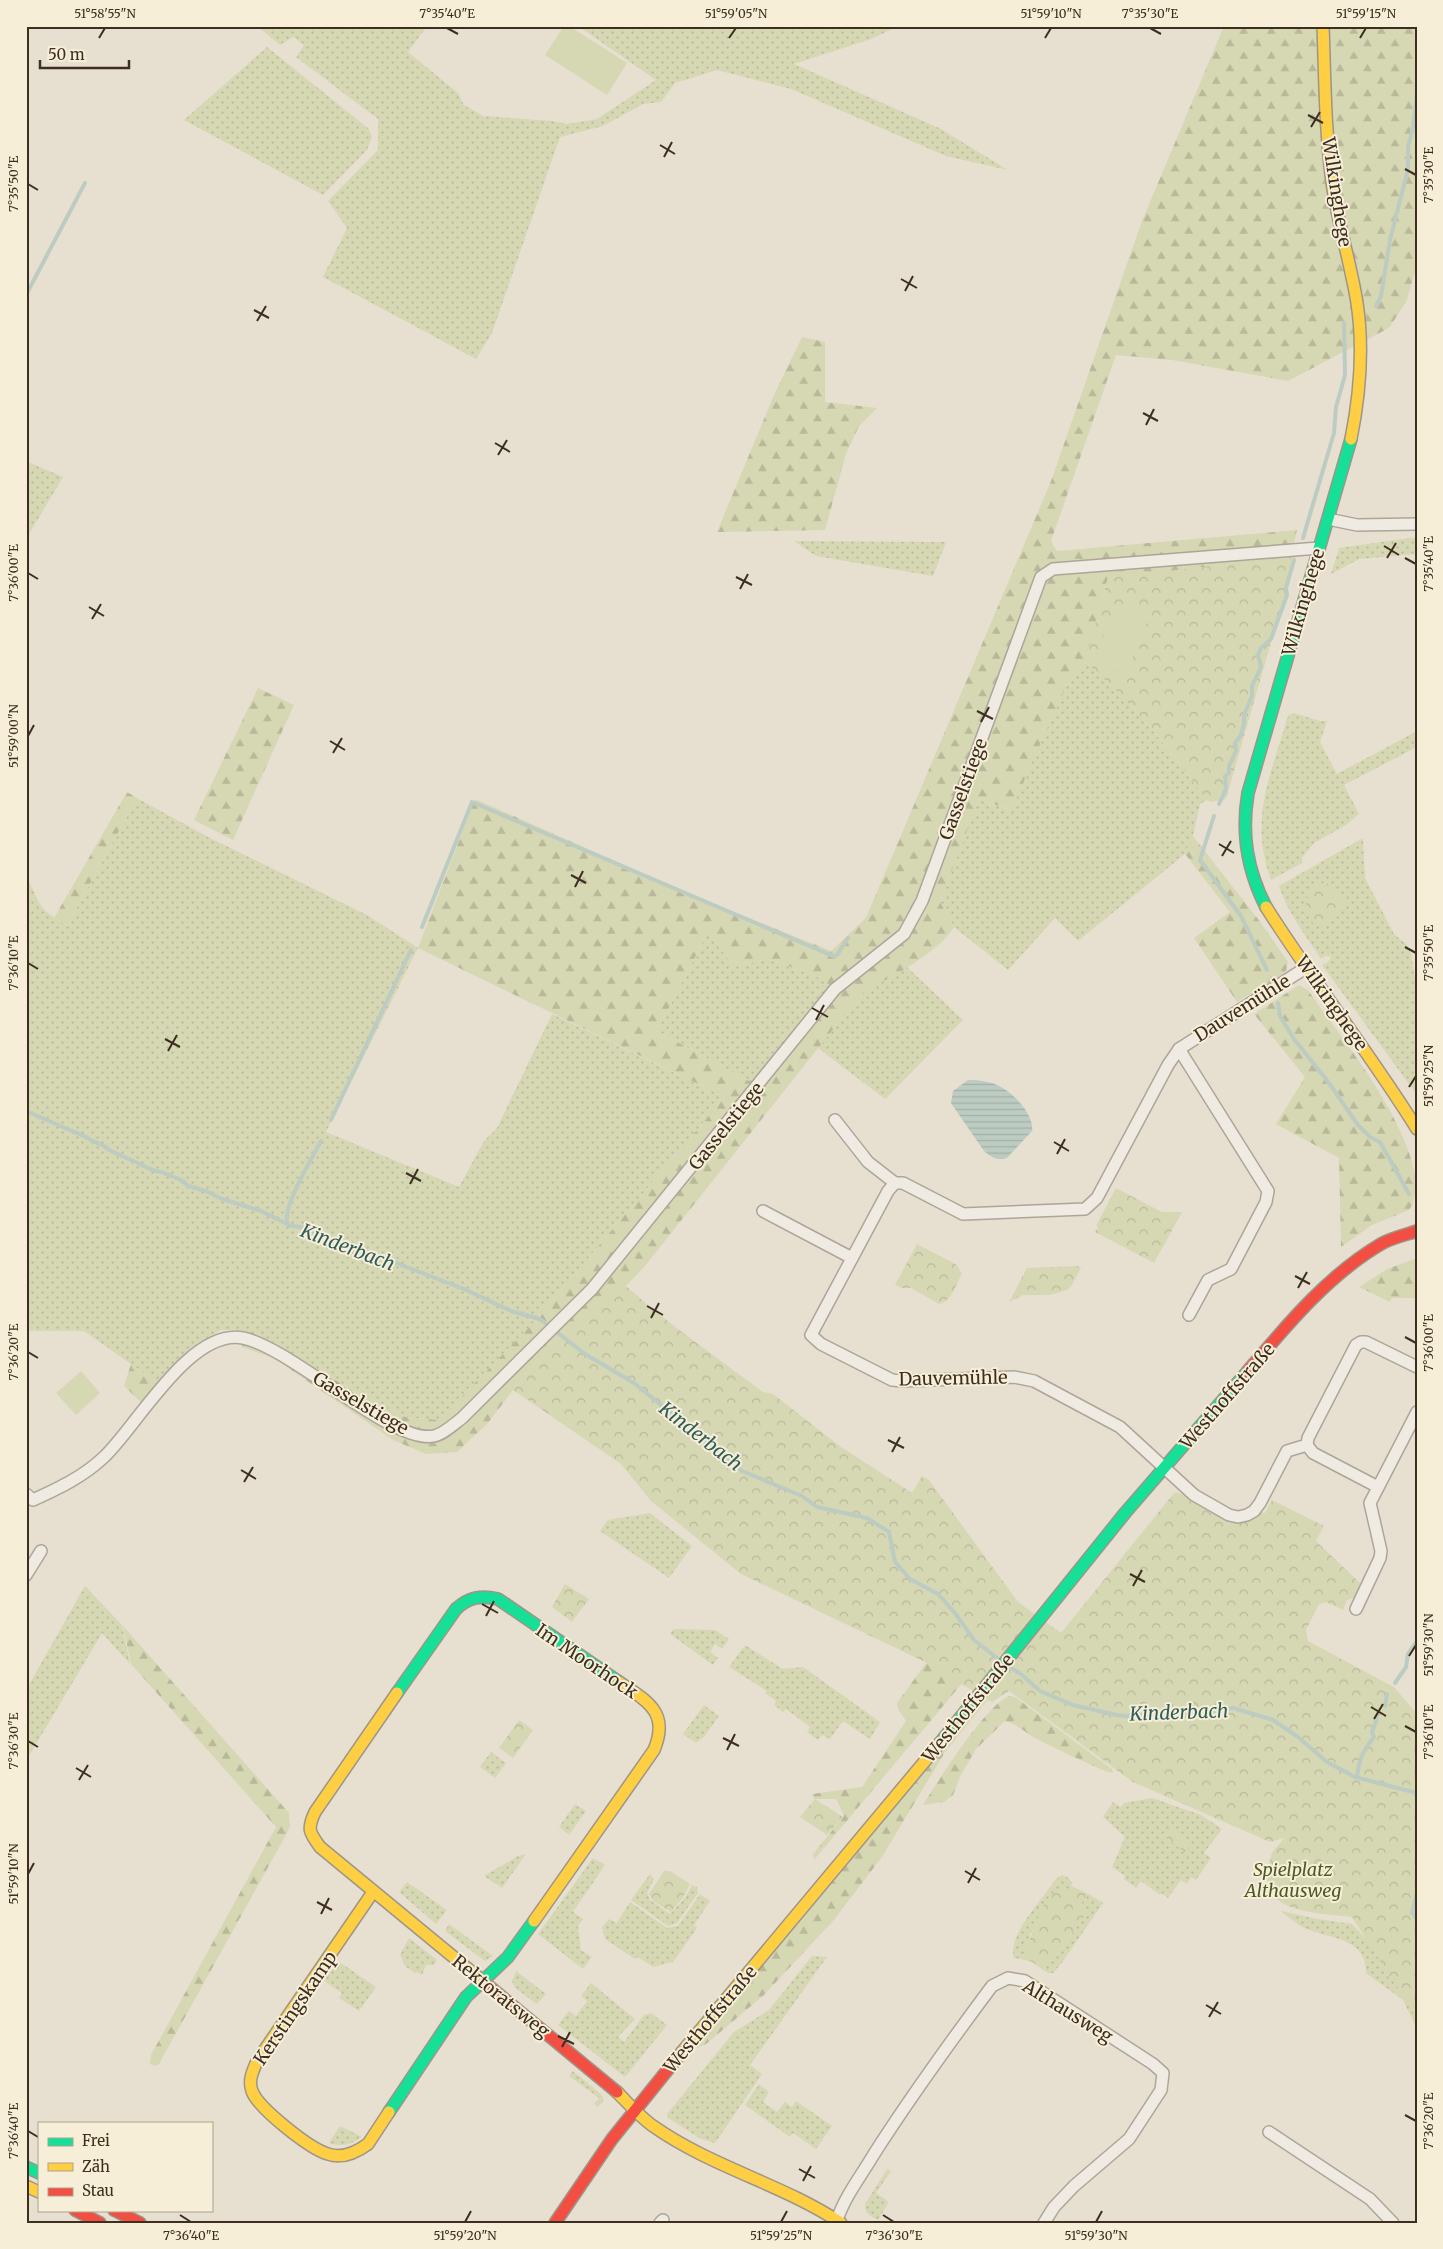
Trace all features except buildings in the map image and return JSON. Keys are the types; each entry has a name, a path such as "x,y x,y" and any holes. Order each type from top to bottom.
{"street":[{"name":"Wilkinghege","path":"1323,26 1327,130 1333,189 1357,302 1361,340 1361,377 1356,416 1248,793 1243,824 1245,852 1254,882 1267,908 1394,1092 1417,1129"},
{"path":"1328,519 1357,524 1417,524"},
{"name":"Gasselstiege","path":"26,1494 32,1500 85,1474 105,1456 182,1365 207,1345 226,1339 243,1338 275,1352 401,1430 428,1437 436,1436 462,1418 592,1289 835,989 904,934 922,902 1041,577 1053,569 1318,548"},
{"name":"Dauvemühle","path":"835,1120 868,1162 895,1183 903,1184 963,1214 1085,1210 1097,1198 1168,1064 1179,1049 1307,967"},
{"name":"Dauvemühle","path":"1179,1049 1266,1186 1268,1197 1231,1268 1208,1280 1189,1316"},
{"name":"Dauvemühle","path":"895,1183 888,1191 814,1328 811,1335 815,1340 892,1380 1014,1377 1034,1381 1120,1427 1164,1469"},
{"path":"763,1211 852,1258"},
{"name":"Westhoffstraße","path":"555,2223 612,2139 989,1684 1099,1544 1299,1313 1346,1268 1382,1243 1417,1231"},
{"path":"1378,1487 1313,1453 1307,1445 1308,1438 1352,1350 1361,1342 1366,1342 1417,1368"},
{"path":"1356,1609 1380,1558 1381,1551 1370,1503 1417,1412"},
{"path":"1164,1469 1194,1495 1229,1515 1238,1517 1254,1511 1260,1503 1286,1451 1307,1445"},
{"path":"26,1575 42,1551"},
{"name":"Im Moorhock","path":"310,1824 315,1812 456,1609 468,1598 488,1596 502,1601 525,1619 575,1650 645,1700 657,1713 661,1726 661,1735 654,1750 508,1957 482,1980"},
{"name":"Rektoratsweg","path":"310,1824 310,1833 317,1844 611,2086 652,2126 682,2144 823,2211 838,2222"},
{"name":"Kerstingskamp","path":"373,1892 257,2061 250,2081 258,2102 268,2114 327,2154 345,2155 362,2149 368,2144 466,1996 482,1980"},
{"name":"Althausweg","path":"838,2222 841,2207 881,2144 976,2007 997,1982 1014,1978 1025,1981 1080,2015 1153,2064 1162,2074 1160,2090 1129,2139 1061,2200 1044,2223"},
{"path":"1269,2132 1370,2199 1393,2223"},
{"path":"26,2167 38,2173"},
{"path":"26,2186 38,2192"},
{"path":"79,2212 100,2223"},
{"path":"118,2212 140,2223"}],"green space":[{"path":"257,26 427,26 408,52 458,93 464,105 483,116 552,121 567,124 597,119 656,80 578,26 899,26 871,39 794,64 939,128 1008,170 946,156 791,89 717,70 675,83 661,102 643,104 603,126 560,137 492,333 476,359 323,277 347,228 328,201 378,150 378,119 296,57 304,45 293,37 280,45"},
{"path":"564,26 569,26 627,63 607,95 545,55"},
{"path":"1224,26 1417,26 1417,266 1406,302 1389,328 1288,381 1172,360 1116,355 1051,541 1057,551 1297,530 1281,596 1108,578 1085,662 1066,686 1011,810 979,799 940,902 954,927 947,937 913,964 862,993 645,1266 626,1286 609,1291 552,1343 488,1423 457,1452 426,1454 393,1440 275,1359 242,1347 241,1330 405,1417 439,1420 533,1323 725,1097 418,948 475,799 699,898 831,951 866,918 1051,481 1142,221","holes":["708,932 732,964 746,964 767,959 816,976 834,989 772,1068 749,1081 657,1031"]},
{"path":"267,47 369,129 372,137 367,150 323,195 184,120"},
{"path":"802,337 825,342 825,402 877,408 859,426 846,454 825,530 717,532 774,395"},
{"path":"26,461 63,477 26,539"},
{"path":"1417,537 1417,554 1359,559 1331,574 1339,548"},
{"path":"794,541 946,542 933,576 816,556"},
{"path":"1296,556 1226,799 1211,802 1207,800 1135,710 1085,662 1108,578"},
{"path":"1115,604 1149,617 1126,675 1093,662"},
{"path":"1085,662 1135,710 1207,800 1200,804 1193,836 1185,854 1078,941 1055,918 1008,970 954,927 940,902 979,799 1010,810 1066,686"},
{"path":"258,688 294,705 233,840 194,820"},
{"path":"1294,713 1320,721 1327,721 1320,742 1337,774 1417,731 1417,747 1344,785 1359,814 1346,825 1314,843 1302,858 1302,863 1271,880 1262,838 1264,799 1287,719 1289,715"},
{"path":"127,792 137,798 67,925 54,918"},
{"path":"137,798 208,837 367,915 418,948 326,1132 459,1187 484,1141 497,1128 552,1014 725,1097 533,1323 440,1420 405,1417 241,1330 221,1330 188,1350 158,1383 84,1331 26,1331 26,876 44,910 67,925"},
{"path":"1193,836 1261,923 1288,962 1286,971 1283,974 1237,1002 1194,938 1230,912 1185,854"},
{"path":"1363,838 1365,878 1394,934 1407,945 1411,953 1417,991 1417,1095 1322,965 1328,962 1331,957 1326,956 1321,959 1292,914 1279,886"},
{"path":"1326,882 1345,903 1336,918 1322,926 1313,923 1305,909 1308,895 1313,887"},
{"path":"708,932 732,964 746,964 767,959 816,976 834,989 772,1068 749,1081 657,1031"},
{"path":"907,967 963,1020 885,1099 818,1048 862,993"},
{"path":"1299,985 1308,990 1376,1088 1405,1142 1414,1169 1417,1194 1414,1195 1413,1204 1409,1210 1372,1225 1341,1247 1339,1158 1276,1124 1305,1077 1254,1014"},
{"path":"1116,1188 1162,1212 1182,1212 1154,1263 1095,1232 1098,1227 1096,1226"},
{"path":"917,1244 957,1265 962,1274 950,1297 943,1303 939,1304 911,1288 902,1288 895,1285"},
{"path":"1417,1258 1417,1298 1392,1298 1390,1302 1359,1287 1387,1269"},
{"path":"1077,1266 1081,1268 1072,1285 1067,1290 1050,1295 1023,1295 1009,1302 1027,1268"},
{"name":"Spielplatz Althausweg","path":"626,1286 676,1327 763,1392 773,1394 841,1447 912,1493 922,1476 929,1480 1018,1602 1061,1633 1174,1493 1181,1494 1217,1516 1235,1521 1244,1521 1261,1512 1265,1513 1272,1500 1324,1526 1316,1541 1363,1586 1357,1597 1347,1600 1343,1610 1326,1602 1319,1604 1306,1630 1308,1641 1394,1687 1417,1714 1417,2018 1352,1917 1296,1909 1284,1904 1274,1896 1268,1886 1269,1865 1272,1853 1284,1838 1270,1842 1133,1782 1009,1691 992,1702 923,1661 741,1574 651,1501 621,1464 513,1390 552,1343 609,1291"},
{"path":"131,1364 158,1383 143,1404 124,1386"},
{"path":"81,1371 100,1393 76,1415 56,1393"},
{"path":"650,1513 692,1546 669,1578 600,1531 608,1520"},
{"path":"565,1584 589,1599 572,1622 552,1607"},
{"path":"85,1586 122,1625 130,1664 102,1633 26,1761 26,1690"},
{"path":"123,1626 289,1813 290,1826 159,2064 154,2066 150,2064 151,2055 276,1827 131,1664"},
{"path":"674,1629 715,1630 729,1639 722,1649 715,1644 710,1652 718,1658 713,1665 670,1634"},
{"path":"745,1645 783,1669 803,1667 880,1722 870,1739 843,1721 830,1739 822,1735 818,1740 807,1732 810,1727 786,1709 783,1712 774,1705 776,1701 765,1693 767,1691 729,1667"},
{"path":"926,1663 964,1681 814,1860 813,1854 844,1816 836,1799 814,1799 812,1794 862,1787 906,1721 898,1709 897,1703"},
{"path":"999,1681 1002,1682 945,1752 882,1857 833,1921 763,1996 706,2044 697,2048 699,2041"},
{"path":"1009,1696 1015,1697 1112,1769 1113,1773 1061,1751 1005,1721 976,1749 961,1775 953,1795 944,1802 923,1805 975,1729 999,1703"},
{"path":"704,1705 719,1716 704,1737 696,1743 683,1734"},
{"path":"519,1720 533,1730 513,1758 499,1748"},
{"path":"491,1752 506,1763 495,1778 480,1767"},
{"path":"1152,1798 1201,1815 1222,1829 1204,1853 1211,1858 1196,1880 1191,1877 1187,1884 1181,1880 1168,1898 1161,1893 1160,1895 1141,1881 1136,1888 1124,1879 1125,1876 1112,1867 1125,1837 1103,1817 1113,1802 1121,1807 1124,1803"},
{"path":"815,1799 843,1817 827,1835 800,1817"},
{"path":"575,1804 586,1811 569,1835 559,1827"},
{"path":"1172,1828 1192,1843 1185,1852 1165,1837"},
{"path":"526,1854 502,1888 484,1876 518,1856"},
{"path":"593,1858 605,1865 573,1912 583,1919 578,1926 581,1950 592,1957 583,1969 538,1934"},
{"path":"664,1871 670,1871 690,1884 682,1899 671,1912 653,1901 649,1894"},
{"path":"650,1874 654,1879 647,1893 650,1900 670,1914 684,1899 692,1885 697,1887 698,1893 677,1923 668,1926 631,1900"},
{"path":"1062,1875 1072,1882 1071,1886 1030,1934 1028,1947 1021,1959 1014,1958 1013,1949 1021,1929 1035,1906 1056,1879"},
{"path":"407,1882 447,1910 436,1924 399,1892"},
{"path":"1071,1886 1087,1893 1082,1903 1086,1908 1085,1915 1058,1953 1043,1970 1032,1962 1021,1959 1036,1921 1046,1902 1061,1887 1068,1889"},
{"path":"1087,1893 1103,1903 1061,1964 1053,1973 1048,1973 1043,1970 1058,1953 1085,1915 1081,1903"},
{"path":"700,1894 710,1901 694,1925 697,1928 673,1962 653,1967 638,1957 635,1959 605,1939 602,1927 609,1919 617,1923 630,1902 667,1928 678,1926"},
{"path":"1281,1911 1352,1924 1417,1993 1417,2029 1403,2000 1366,1973 1365,1961 1354,1946 1304,1928"},
{"path":"449,1924 493,1956 485,1961 445,1931"},
{"path":"409,1938 437,1960 434,1965 426,1965 422,1975 415,1973 405,1966 400,1955"},
{"path":"812,1956 827,1957 750,2065 762,2074 715,2143 701,2139 668,2118 667,2114 734,2032 769,2010"},
{"path":"338,1961 376,1987 359,2011 339,1998 342,1993 324,1981"},
{"path":"516,1971 546,1994 537,2004 515,1988 512,1981"},
{"path":"591,1983 635,2019 618,2037 624,2042 644,2015 651,2013 667,2025 625,2077 558,2025 569,2011 576,2016 587,2001 581,1996"},
{"path":"573,2071 602,2095 604,2100 598,2107 594,2104 599,2098 569,2076"},
{"path":"759,2084 769,2092 763,2102 777,2112 785,2102 792,2107 796,2101 832,2126 816,2149 793,2133 790,2137 745,2105"},
{"path":"340,2126 362,2137 346,2144 329,2143"},
{"path":"887,2169 891,2171 876,2193 889,2202 878,2220 868,2214 865,2204"}],"shaded area":[{"path":"968,1080 988,1082 1005,1089 1022,1105 1030,1118 1032,1131 1007,1158 994,1158 984,1151 951,1103 953,1091"}],"waterway":[{"path":"1376,306 1381,296 1390,240 1408,169 1408,147 1413,128 1417,93"},
{"path":"26,295 85,183"},
{"path":"1303,538 1334,433 1336,407 1345,375 1344,323"},
{"path":"1219,804 1226,789 1225,776 1229,773 1229,766 1236,751 1235,743 1241,735 1244,715 1252,696 1252,686 1261,667 1258,655 1261,648 1271,639 1287,595 1286,588 1294,560"},
{"path":"422,927 472,802 833,956 837,955 848,938"},
{"path":"1214,816 1200,860 1241,916 1267,970"},
{"path":"331,1120 411,950"},
{"path":"1278,1003 1280,1016 1294,1039 1329,1083 1358,1125 1370,1137 1380,1142 1409,1194"},
{"name":"Kinderbach","path":"26,1111 86,1137 155,1171 183,1181 188,1186 261,1211 291,1226 302,1227 464,1289 511,1311 540,1319 585,1354 634,1383 742,1471 802,1496 817,1507 867,1518 889,1532 895,1562 910,1579 938,1594 955,1613 974,1640 1002,1662"},
{"path":"287,1223 289,1205 321,1141"},
{"path":"1395,1683 1406,1667 1408,1654 1417,1641"},
{"name":"Kinderbach","path":"1008,1666 1022,1675 1040,1691 1073,1705 1116,1715 1135,1717 1159,1712 1194,1714 1233,1708 1273,1720 1298,1737 1327,1762 1355,1777 1417,1793"},
{"path":"1385,1706 1387,1694"},
{"path":"1357,1777 1362,1756 1374,1737 1372,1732 1377,1718"},
{"name":"Kinderbach","path":"1417,1892 1412,1913 1417,1919"}],"traffic: fast":[{"path":"1266,907 1254,879 1247,851 1245,823 1248,793 1351,439"},
{"path":"940,1743 1125,1513 1247,1372"},
{"path":"397,1693 456,1609 466,1602 481,1597 498,1599 619,1682"},
{"path":"389,2112 466,1997 508,1957 534,1921"},
{"path":"26,2167 38,2173"}],"traffic: slow":[{"path":"1323,26 1330,169 1359,320 1360,371 1351,439"},
{"path":"1266,907 1417,1129"},
{"path":"534,1921 654,1750 659,1726 653,1709 639,1695 619,1682"},
{"path":"397,1693 315,1812 310,1830 320,1847 485,1983"},
{"path":"682,2052 940,1743"},
{"path":"373,1892 257,2061 251,2083 252,2091 256,2098 274,2117 309,2144 328,2154 339,2156 349,2154 368,2144 389,2112"},
{"path":"617,2092 648,2122 675,2140 722,2164 795,2197 841,2223"},
{"path":"26,2186 38,2192"}],"traffic: jam":[{"path":"1247,1372 1309,1302 1343,1271 1385,1242 1417,1231"},
{"path":"485,1983 617,2092"},
{"path":"555,2223 612,2139 682,2052"},
{"path":"79,2212 100,2223"},
{"path":"118,2212 140,2223"}]}
